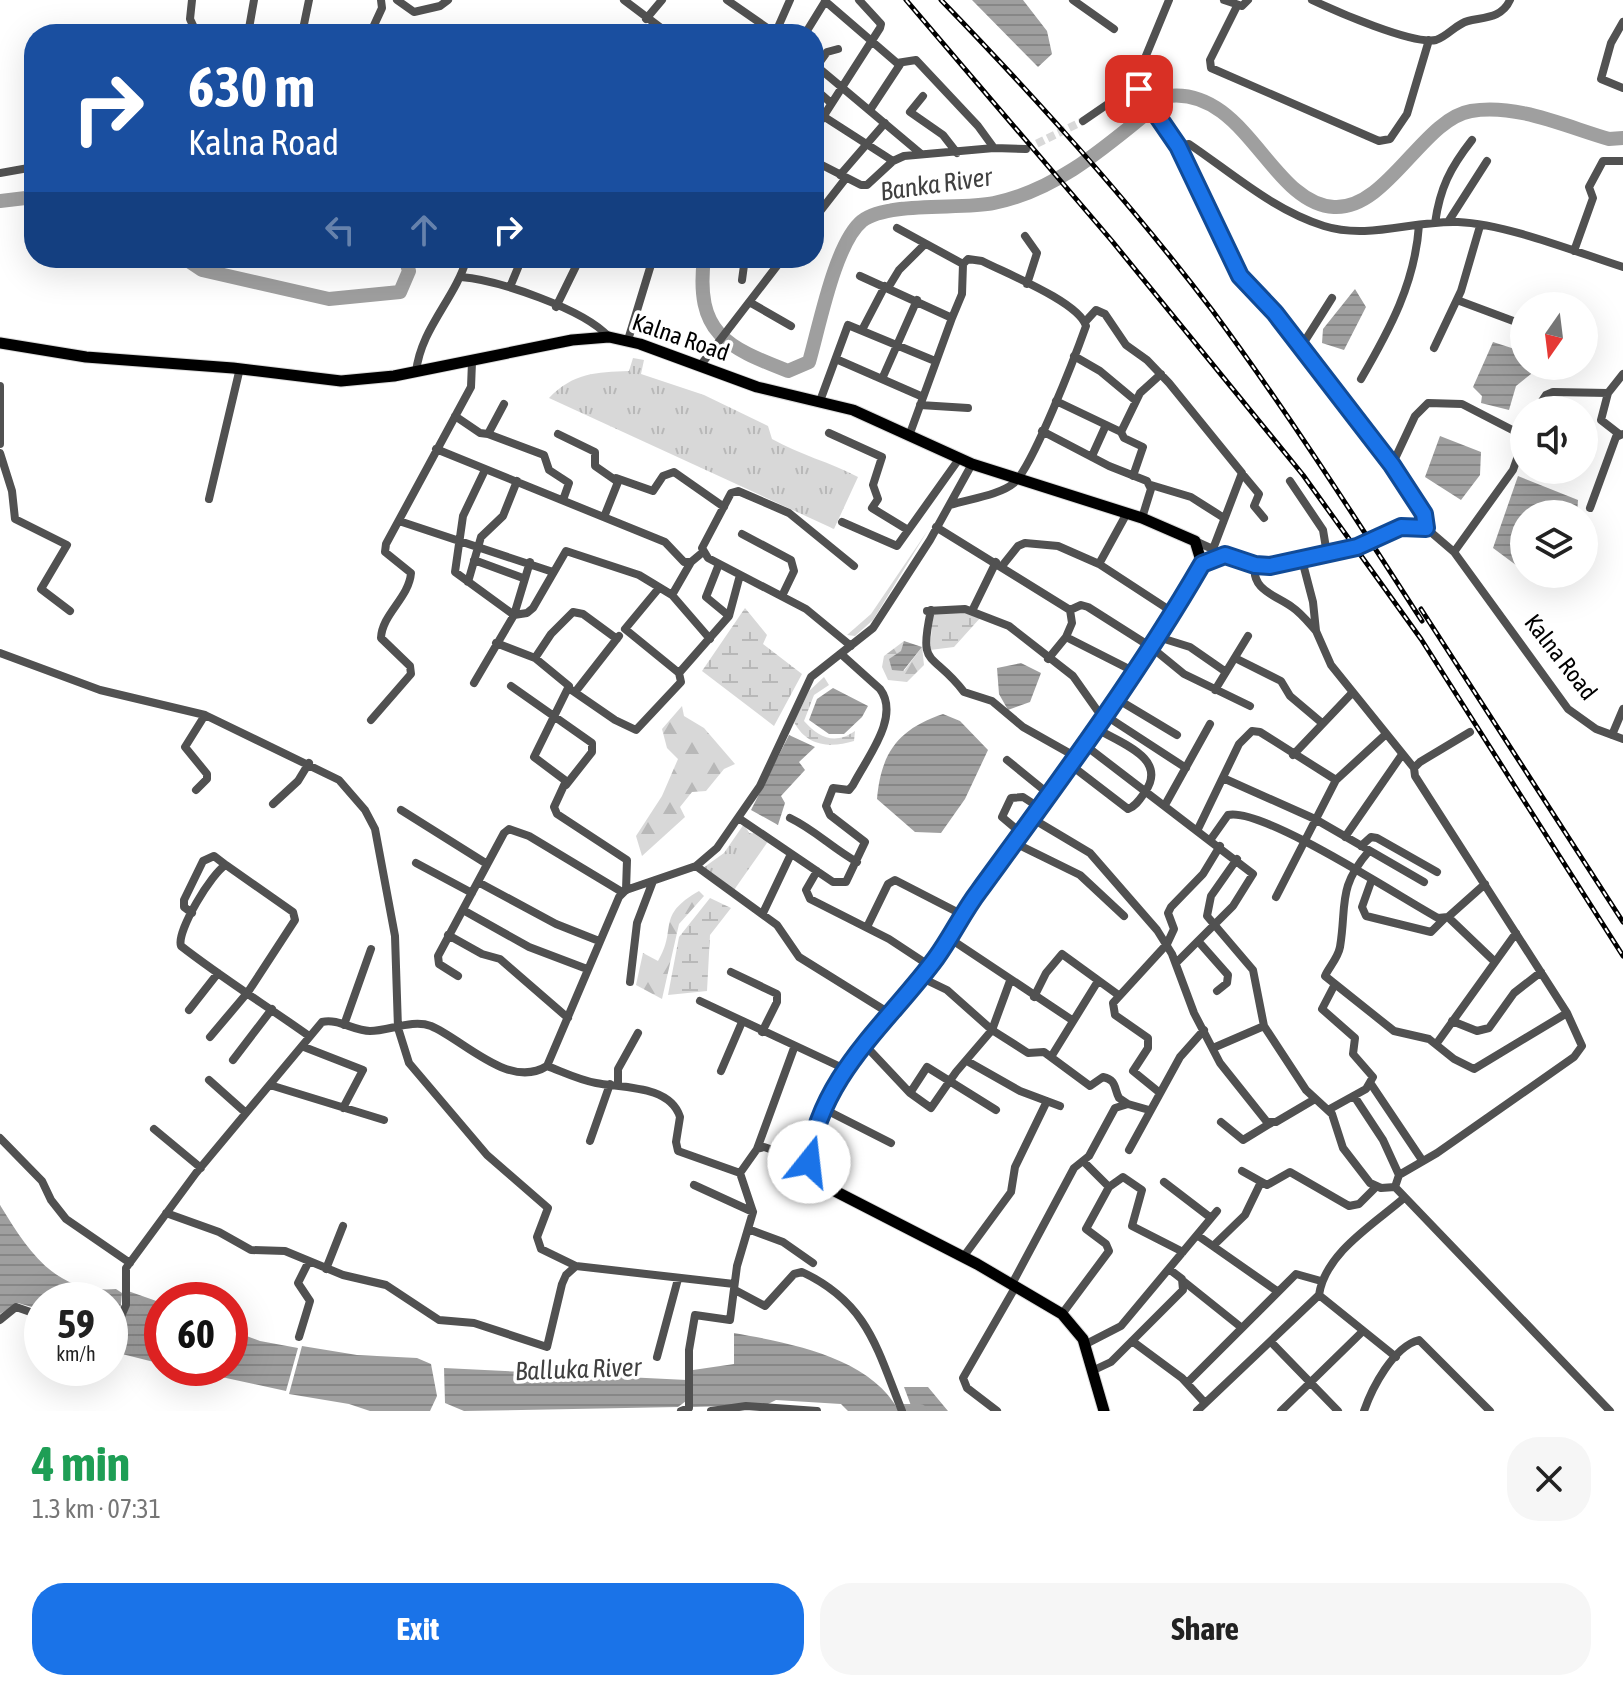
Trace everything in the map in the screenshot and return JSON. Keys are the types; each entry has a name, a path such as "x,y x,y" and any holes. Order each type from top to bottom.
{"main road":[{"name":"Kalna Road","path":"0,343 86,357 240,368 341,381 416,372 572,340 609,337 628,340 757,387 863,414 972,464 1142,518 1195,541"},
{"path":"1104,1411 1086,1344 1062,1314 964,1256 829,1188 819,1181 809,1162 826,1110 845,1069 863,1043 930,966 963,915 1075,762 1174,613 1202,564 1195,541"}],"street":[{"path":"192,0 192,24"},
{"path":"250,24 254,0"},
{"path":"304,24 309,0"},
{"path":"374,24 382,2 396,0 414,12 440,6 448,0"},
{"path":"624,0 654,24"},
{"path":"646,19 662,0"},
{"path":"727,0 761,24"},
{"path":"824,114 881,24 859,0"},
{"path":"1073,0 1114,29"},
{"path":"1083,121 1138,86 1169,0"},
{"path":"1224,0 1237,6"},
{"path":"1248,0 1237,6 1210,60 1211,68 1379,141 1390,139 1407,114 1429,40"},
{"path":"1312,0 1356,20 1429,40 1437,40 1466,22 1496,15 1510,0"},
{"path":"778,24 786,1"},
{"path":"810,24 822,2 901,63"},
{"path":"1623,22 1611,43 1601,79 1623,88"},
{"path":"824,55 838,49"},
{"path":"870,110 901,63 916,60 978,126 994,148"},
{"path":"824,73 920,153"},
{"path":"1138,86 1178,146 1240,276 1301,347 1392,465 1424,514 1426,528"},
{"path":"923,96 910,112 943,135 957,153"},
{"path":"824,97 831,103"},
{"path":"824,117 864,146 893,161"},
{"path":"824,205 864,146 885,123"},
{"path":"1435,223 1441,188 1449,170 1472,140"},
{"path":"1178,146 1189,144 1252,191 1324,226 1361,232 1448,222 1480,226 1623,267"},
{"path":"824,167 867,185 893,161 920,153 1026,149"},
{"path":"1448,222 1487,161"},
{"path":"1574,251 1593,198 1589,187 1596,170 1603,161 1623,161"},
{"path":"0,173 24,169"},
{"path":"1361,379 1407,289 1417,253 1419,225"},
{"path":"1434,348 1457,300 1480,226"},
{"path":"897,228 963,264"},
{"path":"1025,236 1037,253 1027,284"},
{"path":"862,330 886,287 925,244"},
{"path":"963,264 974,259 1027,284 1067,305 1085,322"},
{"path":"909,436 962,294 963,264"},
{"path":"416,372 425,336 464,268"},
{"path":"510,287 518,268"},
{"path":"556,307 575,268"},
{"path":"628,340 650,268"},
{"path":"742,280 744,268"},
{"path":"700,366 776,268"},
{"path":"860,276 952,318"},
{"path":"461,277 510,287 592,322 609,337"},
{"path":"1301,347 1332,298"},
{"path":"882,379 917,300"},
{"path":"1457,300 1510,320"},
{"path":"751,303 791,326"},
{"path":"950,505 1006,487 1018,478 1056,401 1085,322 1092,313 1101,311 1126,345 1161,374 1259,494 1254,506 1264,518"},
{"path":"820,401 848,325 935,361"},
{"path":"1074,356 1100,371 1136,401"},
{"path":"836,359 922,401 968,408"},
{"path":"371,720 411,674 410,666 381,638 381,628 410,582 411,573 385,552 471,387 472,362"},
{"path":"209,499 240,368"},
{"path":"1121,432 1136,401 1161,374"},
{"path":"1593,500 1621,434 1601,420 1608,393 1623,374"},
{"path":"0,386 0,444"},
{"path":"1549,396 1553,392 1608,393"},
{"path":"1056,401 1121,432 1124,438 1143,447 1133,476"},
{"path":"1392,465 1415,416 1428,403 1462,404 1510,430"},
{"path":"488,434 504,404"},
{"path":"455,416 480,433 544,455 549,470 569,483 563,500"},
{"path":"1092,456 1106,425"},
{"path":"1042,431 1151,485 1191,497 1224,518"},
{"path":"829,433 882,457 873,485 878,499 872,508 908,530"},
{"path":"558,434 595,452 597,469 616,478 653,491 663,476 674,472 698,485 724,507"},
{"path":"436,449 665,542 677,558 691,562"},
{"path":"0,453 12,491 15,519 67,545 41,589 70,611"},
{"path":"842,522 895,546 959,459"},
{"path":"458,976 437,961 504,833 517,830 624,891 696,866 717,848 760,786 811,677 873,628 972,464"},
{"path":"485,470 463,516 455,572 468,582 514,615 527,613 533,608 563,553 570,550 618,566 672,595 710,639"},
{"path":"1454,552 1510,474"},
{"path":"1213,549 1244,476"},
{"path":"604,517 617,487 616,478"},
{"path":"468,582 484,531 503,516 517,481"},
{"path":"1290,481 1323,530 1327,554"},
{"path":"1142,518 1151,485"},
{"path":"703,552 703,543 731,493 738,491 789,513 854,566"},
{"path":"1099,564 1127,513"},
{"path":"399,521 553,572"},
{"path":"936,527 1070,610 1072,623 1066,637 1048,659"},
{"name":"Kalna Road","path":"1195,541 1255,565 1327,554 1376,541 1401,527 1426,528 1454,552 1568,709 1596,729 1623,739"},
{"path":"742,534 791,560 794,571 782,596"},
{"path":"972,611 999,564 1025,543 1058,546 1099,564 1174,613"},
{"path":"672,595 691,562 703,552"},
{"path":"703,552 719,564 806,609 851,646"},
{"path":"1202,564 1225,555"},
{"path":"474,560 523,578"},
{"path":"1302,560 1313,602 1316,631 1331,665 1401,756 1414,768 1415,776 1582,1040 1581,1052 1399,1175 1395,1187"},
{"path":"474,683 514,615 530,562"},
{"path":"719,564 706,597 729,616"},
{"path":"1255,565 1253,575 1261,588 1292,607 1316,631"},
{"path":"679,673 729,616 740,575"},
{"path":"566,785 563,776 533,754 573,690 659,588"},
{"path":"1070,610 1081,605 1088,607 1154,642 1184,674 1250,706"},
{"path":"1097,729 1152,766 1154,777 1147,790 1128,809 1075,762 1023,727 992,701 964,692 954,676 929,658 924,644 929,610 972,611 1009,626 1073,676 1091,704 1186,768"},
{"path":"535,658 551,634 573,612 583,614 617,639"},
{"path":"496,643 535,658 615,720 636,730 659,701 681,682 679,673 625,629"},
{"path":"1215,690 1248,636"},
{"path":"1066,637 1135,672"},
{"path":"1154,642 1190,647 1226,672"},
{"path":"0,653 100,690 205,715 339,780 372,819 395,936 409,1063 487,1155 548,1208 537,1237 541,1249 576,1266 735,1287 765,1306 794,1274 802,1272 836,1294 870,1329 902,1411"},
{"path":"740,819 840,884 857,862 864,847 862,837 830,815 826,806 833,788 849,790 853,785 887,715 885,695 841,654"},
{"path":"1235,658 1281,681 1290,696 1322,723"},
{"path":"124,1282 123,1275 130,1263 166,1213 246,1113 304,1047 309,1036 326,1021 364,1031 405,1026 432,1027 511,1070 531,1073 547,1066 599,941 624,891 627,860 554,810 566,785 581,770 594,748 511,686"},
{"path":"1293,755 1352,693"},
{"path":"1117,699 1177,735"},
{"path":"1612,735 1623,709"},
{"path":"196,790 207,779 207,774 185,747 205,715"},
{"path":"1165,805 1210,724"},
{"path":"1198,829 1239,744 1252,731 1260,732 1336,780"},
{"path":"1414,768 1470,732"},
{"path":"1276,897 1336,780 1385,735"},
{"path":"1086,746 1250,869 1251,879 1239,900 1177,962"},
{"path":"1345,837 1401,756"},
{"path":"1007,760 1050,795"},
{"path":"273,804 298,781 309,763"},
{"path":"1223,778 1315,819 1424,882"},
{"path":"1124,916 1080,875 1019,838 1002,817 1011,798 1023,797 1037,814 1090,853 1167,944 1204,1030 1229,1077 1271,1123"},
{"path":"401,810 487,864"},
{"path":"1211,839 1228,815 1234,814 1304,840 1446,918 1494,961"},
{"path":"790,818 812,828 828,846 857,862"},
{"path":"1437,872 1371,837 1354,868 1341,908 1340,946 1325,976 1334,986 1394,1031 1437,1043 1466,1067 1480,1067 1567,1013"},
{"path":"1160,1093 1133,1071 1150,1043 1112,1010 1117,994 1167,944 1174,929 1169,919 1171,907 1203,874 1220,846"},
{"path":"763,913 791,854"},
{"path":"192,913 184,907 184,900 203,861 214,856 296,915 293,928 248,992 210,1037"},
{"path":"1237,859 1211,896 1206,909 1253,970 1264,1026 1315,1099 1328,1110 1339,1141 1376,1187"},
{"path":"416,863 472,893"},
{"path":"227,866 220,868 192,913 179,942 309,1036"},
{"path":"696,866 763,913 786,936 799,957 889,1013"},
{"path":"817,871 806,895 867,927 930,966"},
{"path":"1372,879 1362,907 1366,916 1431,932 1485,884"},
{"path":"867,927 888,884 895,880 963,915"},
{"path":"630,982 637,923 653,881"},
{"path":"478,882 531,912 599,941"},
{"path":"463,910 529,947 587,969"},
{"path":"1437,1043 1516,933"},
{"path":"448,935 482,954 500,959 568,1018"},
{"path":"949,938 1072,1020"},
{"path":"1198,941 1228,975 1227,983 1217,991"},
{"path":"344,1025 371,949"},
{"path":"1034,997 1046,973 1062,954 1117,994"},
{"path":"731,972 777,994 777,1002 762,1032"},
{"path":"1452,1021 1477,1031 1489,1028 1514,993 1541,972"},
{"path":"189,1010 218,973"},
{"path":"920,977 947,990 992,1030 1028,1053 1039,1051 1051,1057 1090,1086 1103,1077 1107,1078 1115,1084 1119,1098 1149,1110"},
{"path":"863,1043 910,1093 931,1108 949,1081 992,1030 1010,981"},
{"path":"1051,1057 1098,981"},
{"path":"1328,1110 1371,1084 1373,1075 1353,1054 1355,1038 1322,1009 1334,986"},
{"path":"700,1001 794,1048 845,1069"},
{"path":"233,1060 272,1009"},
{"path":"721,1071 742,1022"},
{"path":"1213,1048 1264,1026"},
{"path":"1129,1150 1186,1049 1204,1030"},
{"path":"590,1141 618,1069 638,1033"},
{"path":"304,1047 363,1070 343,1108"},
{"path":"740,1173 757,1149 794,1048"},
{"path":"967,1061 1010,1086 1060,1106"},
{"path":"547,1066 592,1083 614,1084 669,1101 677,1108 678,1151 740,1173"},
{"path":"910,1093 927,1067 996,1110"},
{"path":"209,1080 246,1113"},
{"path":"1371,1084 1422,1160"},
{"path":"270,1085 384,1120"},
{"path":"1354,1096 1383,1140 1399,1175"},
{"path":"1221,1122 1243,1140 1315,1099"},
{"path":"964,1256 1011,1192 1015,1167 1047,1101"},
{"path":"997,1411 967,1388 963,1378 1074,1168 1084,1162 1115,1108 1128,1104"},
{"path":"826,1110 891,1143"},
{"path":"154,1129 201,1168"},
{"path":"0,1138 42,1181 51,1200 66,1219 130,1263"},
{"path":"757,1149 764,1147 809,1162"},
{"path":"1084,1162 1109,1187"},
{"path":"1242,1171 1268,1185 1290,1172 1349,1206 1359,1204 1376,1187 1395,1187"},
{"path":"689,1410 689,1350 695,1315 730,1320 753,1212 740,1173"},
{"path":"1062,1314 1107,1257 1106,1244 1086,1229 1109,1187 1123,1177 1142,1190 1132,1226 1183,1252"},
{"path":"1086,1344 1121,1326 1214,1214 1164,1182"},
{"path":"1213,1246 1245,1215 1261,1182"},
{"path":"694,1185 753,1212"},
{"path":"1395,1187 1610,1411"},
{"path":"1197,1411 1319,1295 1321,1281 1349,1246 1404,1198"},
{"path":"166,1213 219,1232 251,1250 278,1250 326,1269 386,1285 439,1320 474,1323 547,1347 562,1284 576,1266"},
{"path":"326,1269 343,1226"},
{"path":"748,1229 783,1242 813,1263"},
{"path":"1197,1235 1277,1291"},
{"path":"299,1337 310,1301 298,1283 309,1261"},
{"path":"1169,1269 1242,1328"},
{"path":"1187,1383 1296,1274 1321,1281"},
{"path":"657,1357 678,1279"},
{"path":"1094,1370 1111,1362 1183,1290 1182,1279"},
{"path":"1319,1295 1396,1357"},
{"path":"0,1320 4,1313 16,1307 24,1310"},
{"path":"1281,1411 1363,1331"},
{"path":"1132,1341 1187,1383 1205,1403"},
{"path":"1363,1411 1375,1386 1396,1357 1414,1341 1423,1341 1490,1411"},
{"path":"1272,1343 1338,1411"},
{"path":"711,1411 778,1407 817,1411"}],"green space":[{"path":"633,358 644,360 641,374 704,395 768,426 772,439 858,477 834,529 549,398 576,379 606,372 629,371"},
{"path":"928,530 873,620 855,636 847,635 871,614"},
{"path":"745,608 767,635 763,644 802,674 774,726 702,671"},
{"path":"962,612 981,617 954,647 930,650 933,614"},
{"path":"904,641 904,671 922,647 924,665 907,682 888,680 882,667 884,656"},
{"path":"824,677 829,685 814,695 804,721 815,732 828,738 841,738 855,731 854,741 820,744 806,736 794,722 809,691"},
{"path":"682,706 684,716 704,728 735,764 724,769 706,791 692,792 680,807 685,817 642,856 636,836 662,796 678,759 667,748 662,729"},
{"path":"744,824 749,833 769,840 734,890 703,868 724,853"},
{"path":"699,891 704,896 679,924 662,999 636,985 643,953 658,961 664,950 672,915 685,900"},
{"path":"710,898 731,908 710,935 707,991 668,995 679,937"}],"shaded area":[{"path":"972,0 1023,0 1047,31 1052,54 1038,67"},
{"path":"1355,289 1366,307 1344,350 1322,343 1323,329"},
{"path":"1493,342 1510,347 1510,380 1524,380 1510,396 1509,410 1481,403 1482,396 1473,387"},
{"path":"1440,436 1481,452 1480,475 1461,500 1425,477"},
{"path":"1515,484 1538,484 1578,500 1510,500 1510,561 1493,548"},
{"path":"904,641 922,647 903,671 892,670 889,659 901,651"},
{"path":"1021,663 1041,673 1030,702 1008,710 999,694 997,668"},
{"path":"833,688 868,706 862,717 844,734 829,734 809,720 817,699"},
{"path":"943,714 960,721 988,750 965,799 941,833 915,832 877,799 879,783 888,756 903,735"},
{"path":"789,735 815,747 799,762 805,770 781,796 785,803 778,825 751,810"},
{"path":"0,1205 33,1254 70,1282 24,1282 24,1305 18,1303 0,1314"},
{"path":"128,1291 144,1297 144,1360 128,1356"},
{"path":"734,1333 803,1348 849,1365 869,1377 899,1411 848,1411 841,1404 776,1400 766,1405 692,1407 693,1370 734,1364"},
{"path":"248,1337 298,1348 286,1391 248,1383"},
{"path":"302,1346 357,1355 417,1358 431,1364 437,1396 430,1411 370,1411 349,1404 289,1394"},
{"path":"444,1368 687,1380 686,1401 678,1407 464,1411 445,1403"},
{"path":"904,1387 928,1387 948,1411 913,1411"}],"waterway":[{"name":"Banka River","path":"703,268 705,304 719,334 747,354 788,371 809,362 836,266 852,232 862,221 906,208 980,205 1019,196 1087,160 1168,96 1195,98 1218,109 1238,126 1292,187 1312,201 1334,207 1353,204 1371,194 1437,130 1471,111 1488,109 1523,113 1609,139 1623,138"},
{"name":"Banka River","path":"0,201 24,198"},
{"name":"Banka River","path":"199,268 329,299 400,292 408,268"},
{"name":"Balluka River","path":"904,1411 920,1411"}],"tunnel":[{"path":"1026,149 1083,121"}],"railway":[{"path":"906,0 1112,241 1303,475 1421,639 1623,956"},
{"path":"941,0 1081,151 1212,310 1293,425 1422,621"},
{"path":"1421,609 1623,922"}],"route":[{"path":"809,1162 819,1126 854,1055 935,960 977,894 1086,746 1174,613 1202,564 1225,555 1241,562 1270,566 1357,547 1381,539 1401,527 1426,528 1424,514 1392,465 1345,408 1275,313 1240,276 1178,146 1139,89"}]}
